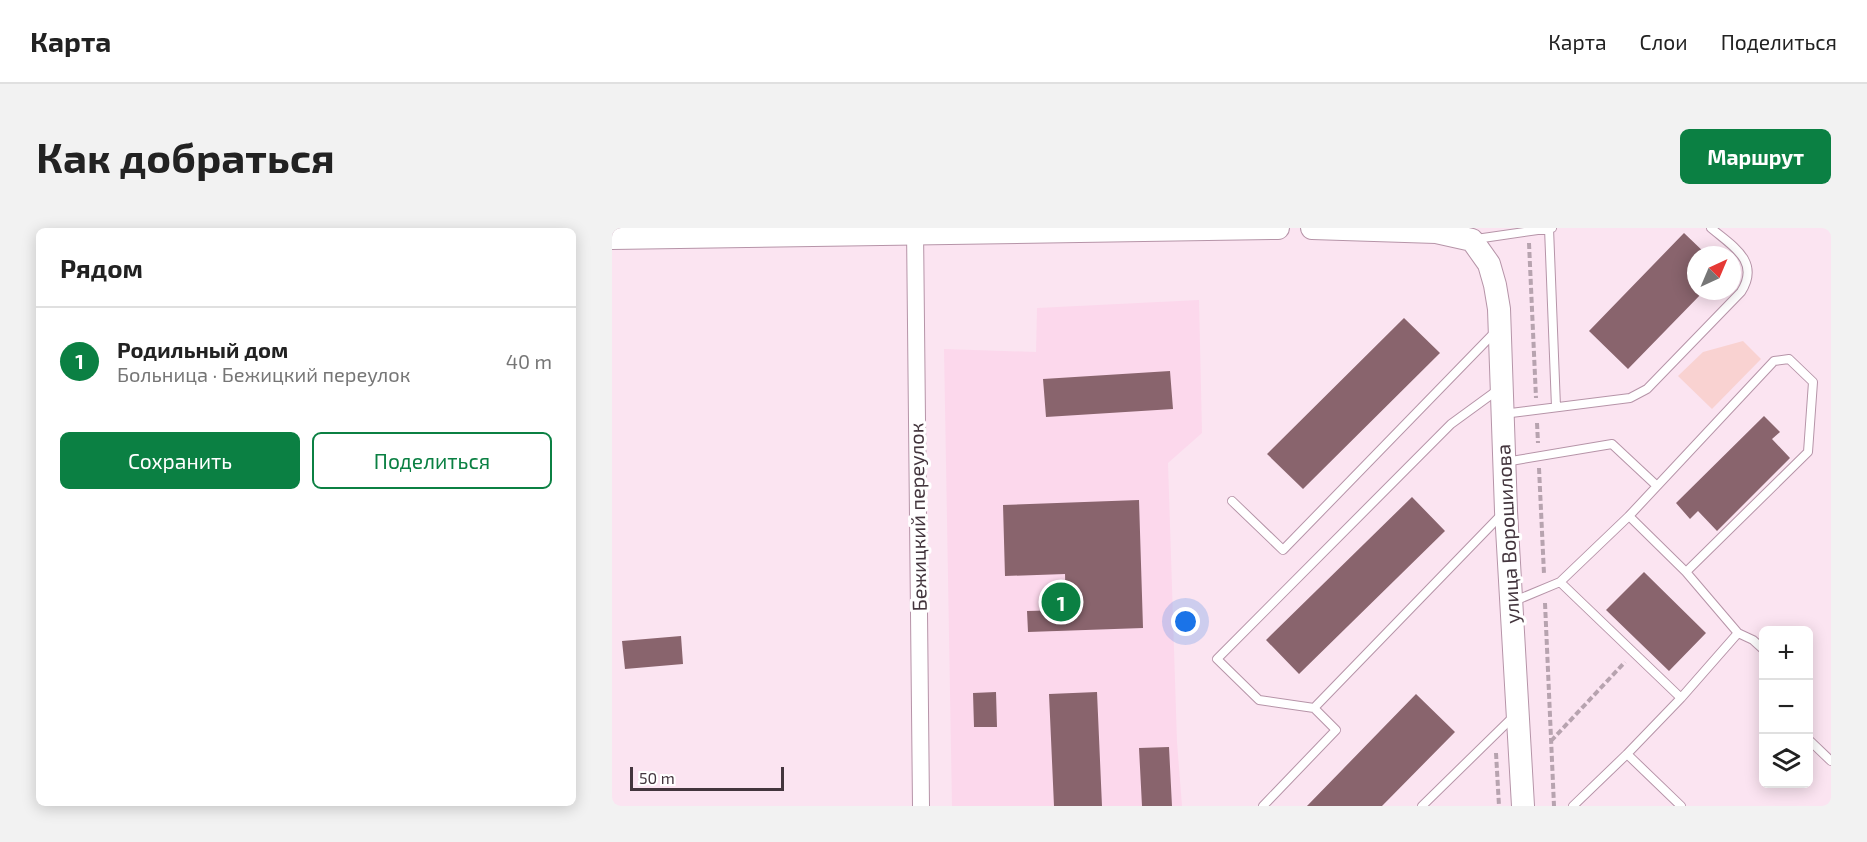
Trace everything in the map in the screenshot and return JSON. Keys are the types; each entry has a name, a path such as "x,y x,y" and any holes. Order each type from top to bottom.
{"street":[{"path":"612,238 915,231 1278,228"},
{"path":"1312,228 1436,232 1472,240"},
{"name":"Бежицкий переулок","path":"915,231 921,806"},
{"name":"улица Ворошилова","path":"1472,240 1489,264 1497,301 1506,511 1523,806"}],"lane":[{"path":"1472,240 1551,228 1556,408"},
{"path":"1503,414 1630,398 1647,389 1741,292 1747,283 1748,263 1737,250 1710,228"},
{"path":"1232,501 1283,550 1499,328"},
{"path":"1511,602 1560,582 1629,516 1774,361 1789,359 1813,382 1808,452 1686,572"},
{"path":"1263,806 1336,730 1314,708 1259,700 1217,659 1451,424 1501,386"},
{"path":"1504,463 1612,444 1657,486"},
{"path":"1314,708 1506,511"},
{"path":"1629,516 1686,572 1738,633 1759,645"},
{"path":"1560,582 1681,698"},
{"path":"1573,806 1681,698 1738,633"},
{"path":"1422,806 1518,712"},
{"path":"1813,743 1831,761"},
{"path":"1627,754 1681,806"}],"path":[{"path":"1529,231 1554,806"},
{"path":"1551,741 1633,653"}],"shaded area":[{"path":"1199,300 1202,433 1168,463 1177,742 1182,806 952,806 944,349 1036,352 1037,308"},
{"path":"1743,341 1761,359 1712,409 1678,376 1703,352"}],"building":[{"path":"1684,233 1698,246 1687,246 1687,300 1695,300 1628,369 1589,331"},
{"path":"1404,318 1440,353 1303,489 1267,454"},
{"path":"1170,371 1173,409 1046,417 1043,379"},
{"path":"1764,416 1780,432 1772,439 1790,458 1717,531 1698,511 1690,519 1676,503"},
{"path":"1412,497 1445,531 1299,674 1266,640"},
{"path":"1139,500 1143,628 1028,632 1027,611 1066,610 1065,574 1005,576 1003,505"},
{"path":"1644,572 1706,633 1669,671 1606,610"},
{"path":"681,636 683,664 625,669 622,641"},
{"path":"996,692 997,727 974,727 973,693"},
{"path":"1097,692 1102,806 1054,806 1049,694"},
{"path":"1416,694 1455,732 1382,806 1307,806"},
{"path":"1169,747 1172,806 1142,806 1139,748"}],"place":[{"name":"Родильный дом","path":"1061,602"}]}
